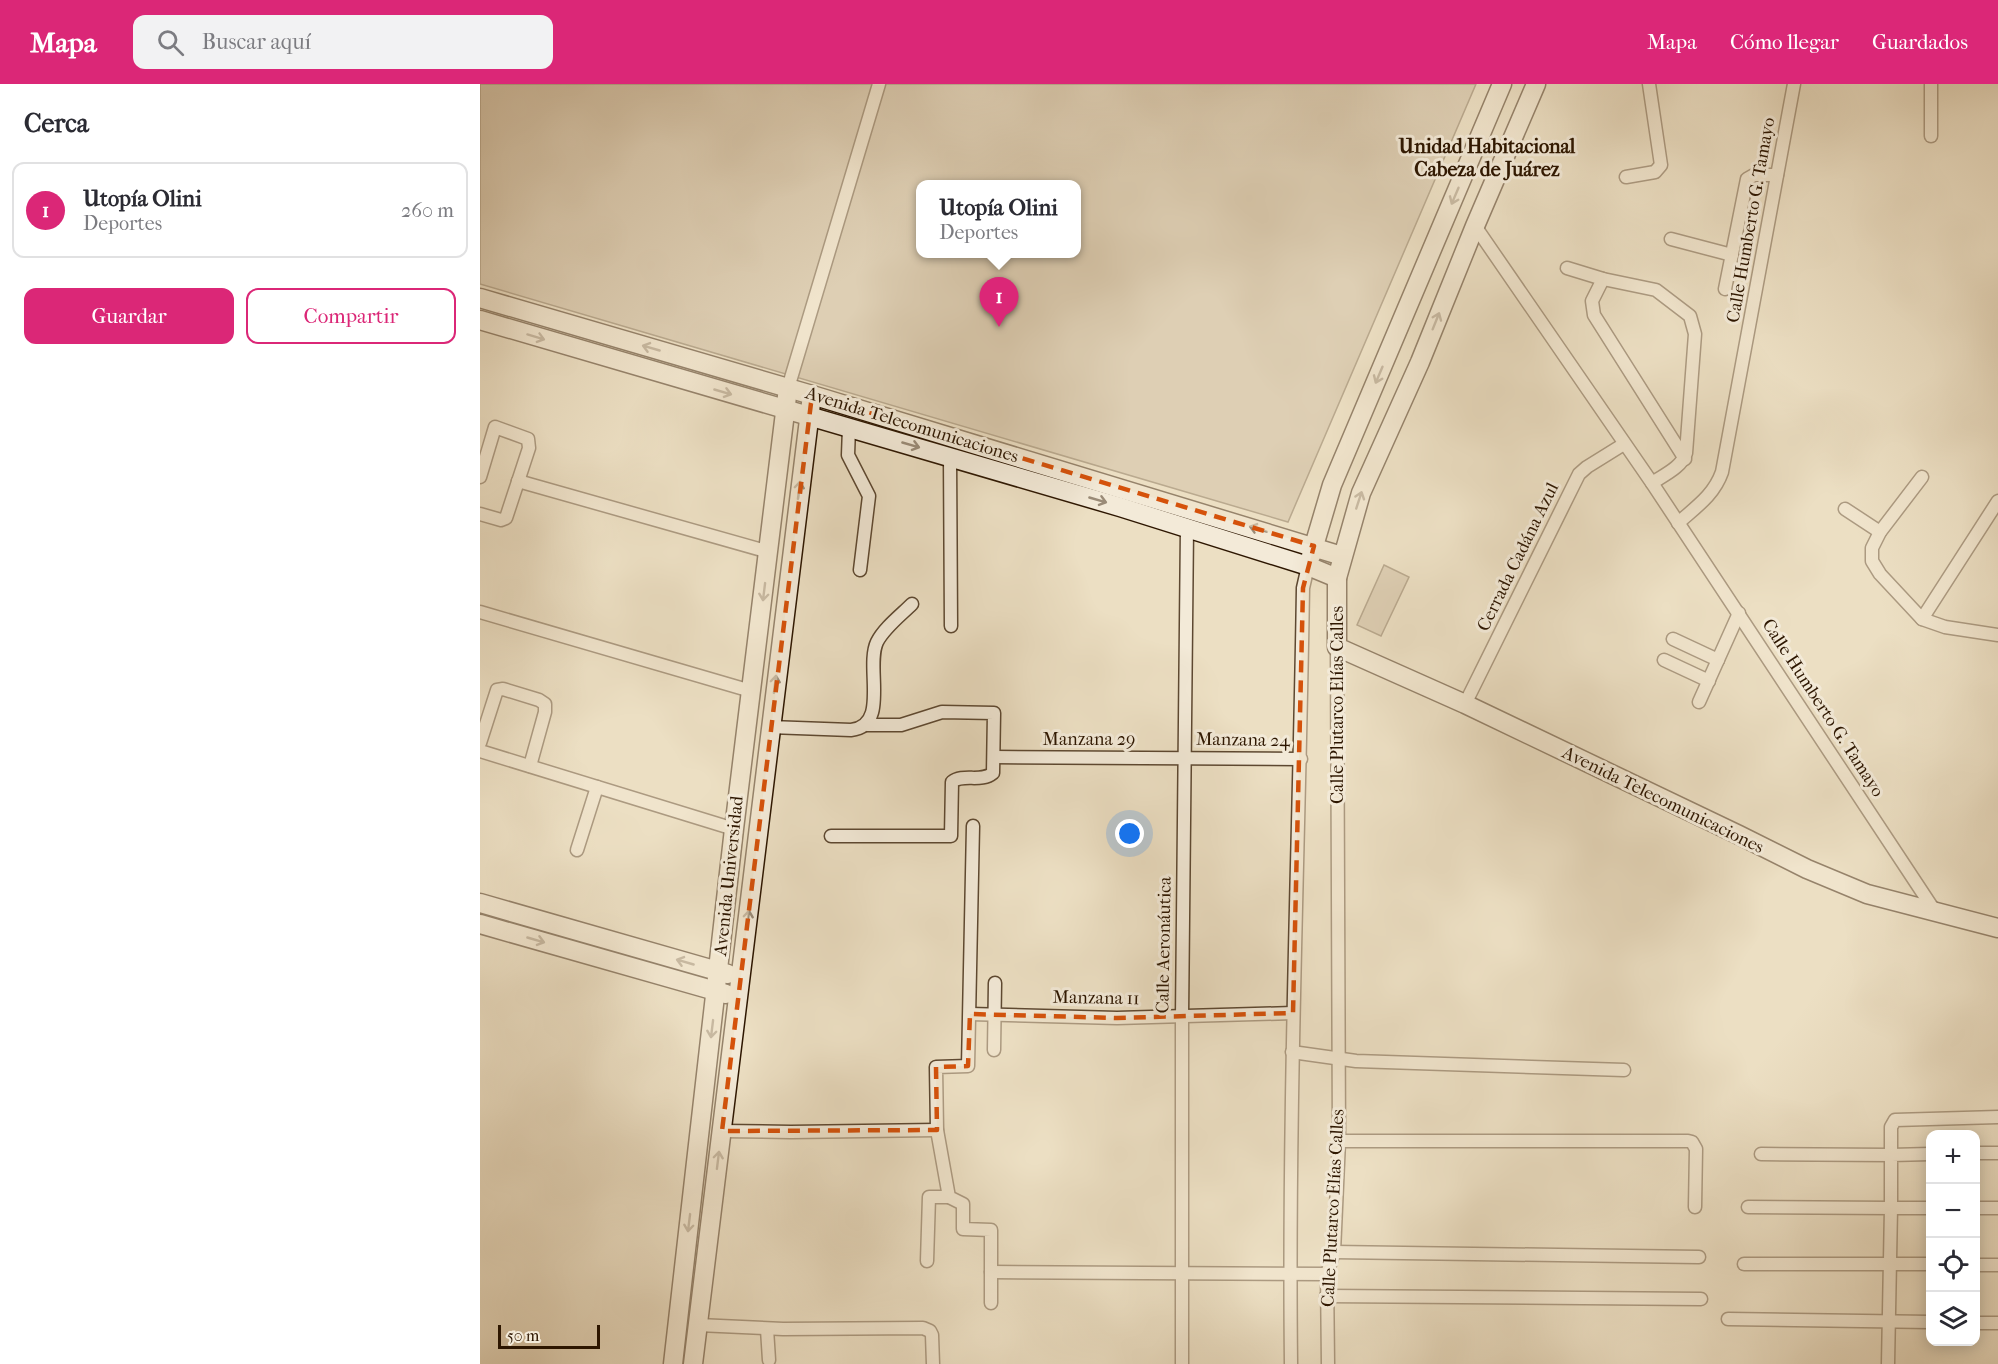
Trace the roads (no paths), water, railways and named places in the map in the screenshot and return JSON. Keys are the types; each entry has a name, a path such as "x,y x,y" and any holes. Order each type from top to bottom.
{"street":[{"path":"788,388 879,84"},
{"name":"Calle Plutarco Elías Calles","path":"1291,1364 1292,1052 1304,588 1308,566 1332,485 1502,84"},
{"name":"Calle Plutarco Elías Calles","path":"1328,1364 1327,1274 1334,1252 1339,1141 1337,578 1361,494 1420,362 1474,226 1536,84"},
{"path":"1626,177 1655,172 1661,165 1649,84"},
{"name":"Calle Humberto G. Tamayo","path":"1678,523 1709,496 1718,485 1722,472 1794,84"},
{"path":"1931,84 1931,136"},
{"path":"1725,289 1747,178 1754,175 1777,174"},
{"name":"Calle Humberto G. Tamayo","path":"1474,226 1652,483 1937,914"},
{"path":"1671,239 1732,255"},
{"path":"1567,268 1603,279 1656,290 1686,312 1693,321 1695,334 1685,459 1652,483"},
{"path":"1603,279 1592,302 1594,315 1685,459"},
{"name":"Avenida Telecomunicaciones","path":"480,298 812,395 1342,556"},
{"name":"Avenida Telecomunicaciones","path":"480,320 1186,527 1308,566 1337,578"},
{"name":"Avenida Universidad","path":"673,1364 734,828 788,388"},
{"name":"Avenida Universidad","path":"693,1364 812,395"},
{"path":"480,477 495,428 526,438 530,442 506,518 501,520 480,514"},
{"path":"849,428 849,457 869,496 860,570"},
{"name":"Cerrada Cadána Azul","path":"1465,704 1579,474 1624,444"},
{"path":"950,457 951,626"},
{"path":"1922,477 1880,532 1872,548 1872,561 1880,574 1922,619 1945,627 1998,635"},
{"path":"518,481 769,552"},
{"path":"1922,619 1998,501"},
{"path":"1845,509 1880,532"},
{"name":"Calle Aeronáutica","path":"1182,1364 1186,527"},
{"path":"770,727 851,730 861,729 867,725 872,717 874,652 878,640 912,604"},
{"path":"480,612 751,692"},
{"path":"1699,702 1739,613"},
{"path":"1673,639 1718,660"},
{"name":"Avenida Telecomunicaciones","path":"1337,647 1465,704 1807,869 1867,894 1998,928"},
{"path":"1664,660 1709,681"},
{"path":"480,743 497,690 503,689 539,700 545,704 545,712 530,766"},
{"path":"831,836 951,837 952,782 959,778 990,777 994,769 994,713 942,711 901,725 867,725"},
{"path":"480,751 734,828"},
{"name":"Manzana 29","path":"994,757 1184,757"},
{"name":"Manzana 24","path":"1184,757 1301,759"},
{"path":"577,850 597,787"},
{"path":"949,1197 938,1130 936,1067 968,1066 973,826"},
{"path":"480,903 741,977"},
{"path":"480,924 739,997"},
{"path":"994,1050 995,983"},
{"name":"Manzana 11","path":"970,1014 1117,1018 1293,1013"},
{"path":"1292,1052 1356,1061 1624,1070"},
{"path":"1888,1364 1891,1127 1895,1120 1998,1117"},
{"path":"722,1131 938,1130"},
{"path":"1339,1141 1688,1141 1692,1142 1696,1149 1695,1207"},
{"path":"1980,1153 1998,1153"},
{"path":"1761,1154 1926,1154"},
{"path":"927,1261 929,1197 949,1197 963,1204 963,1228 991,1230 991,1303"},
{"path":"1748,1208 1926,1208"},
{"path":"1980,1208 1998,1208"},
{"path":"1334,1252 1699,1257"},
{"path":"1744,1264 1926,1264"},
{"path":"1980,1265 1998,1265"},
{"path":"991,1272 1327,1274"},
{"path":"1326,1296 1701,1299"},
{"path":"1728,1319 1926,1322"},
{"path":"1980,1323 1998,1323"},
{"path":"698,1325 767,1329 923,1328 932,1335 933,1364"},
{"path":"767,1329 769,1360"}],"place":[{"name":"Utopía Olini","path":"999,327"}],"district":[{"name":"Unidad Habitacional Cabeza de Juárez","path":"1487,158"}]}
